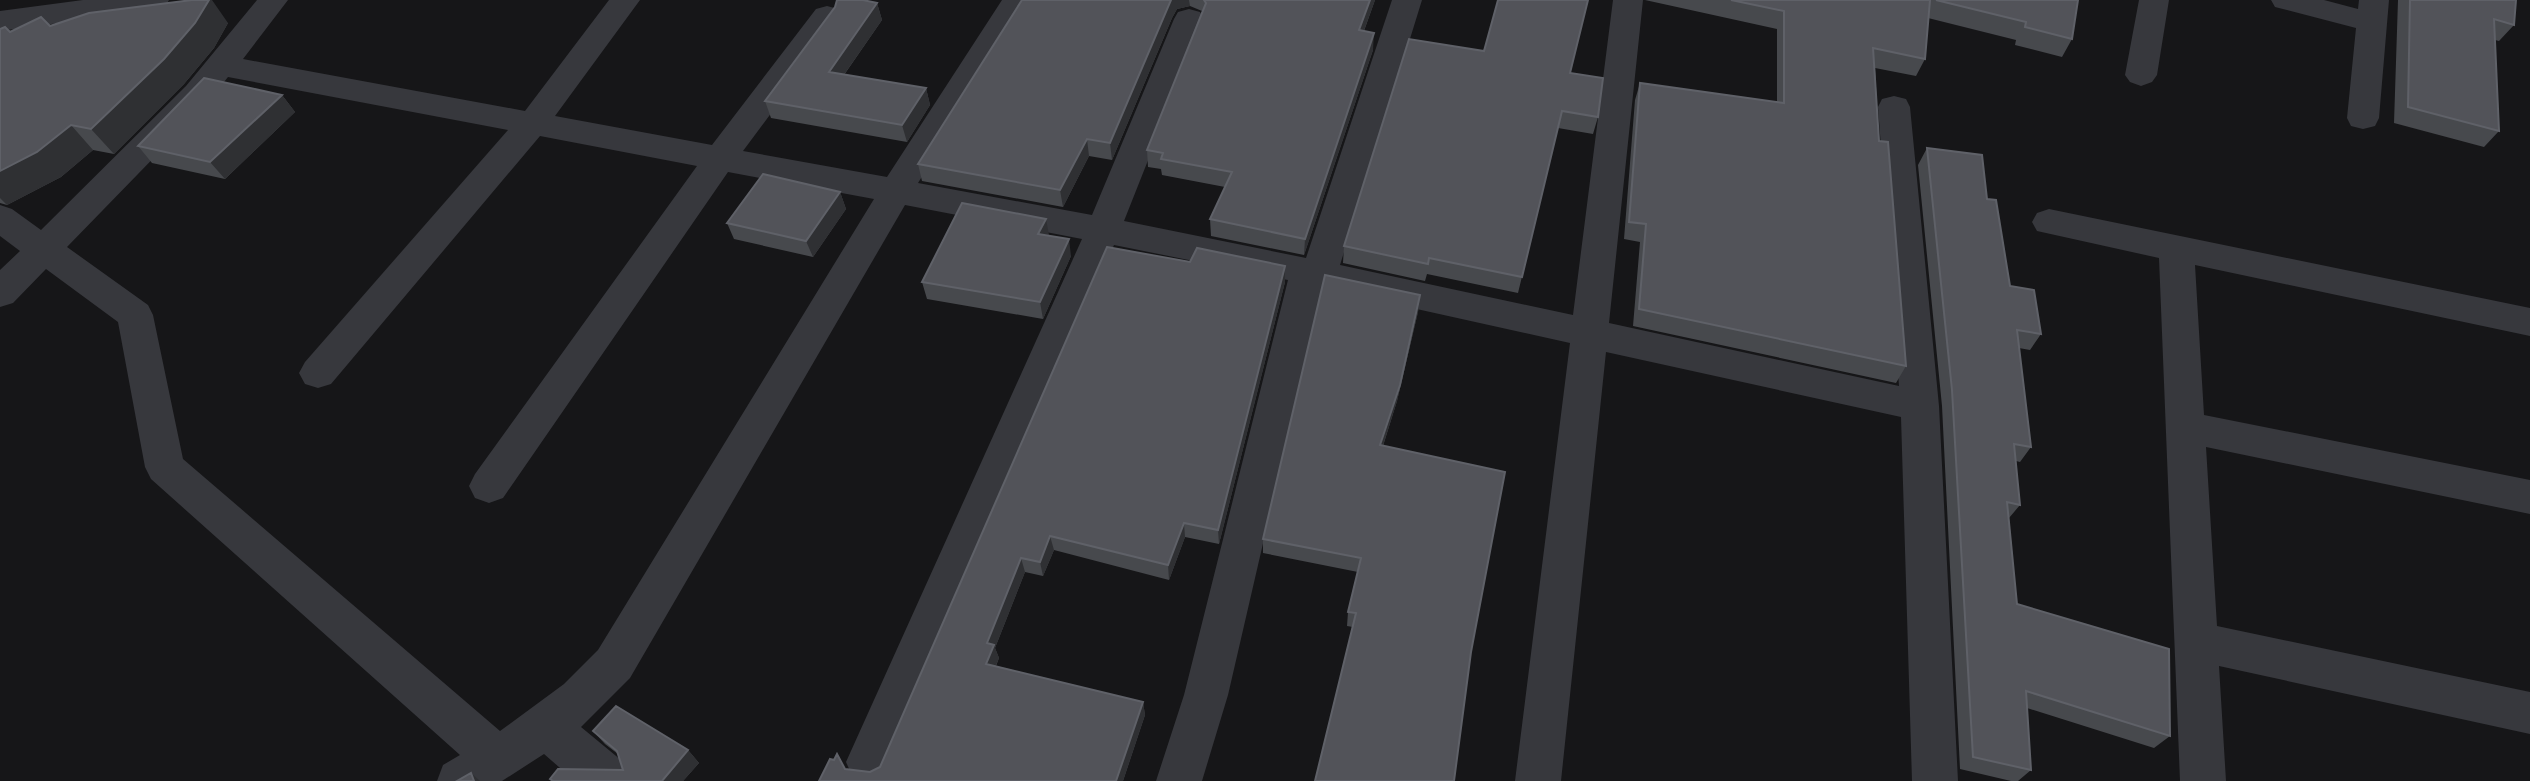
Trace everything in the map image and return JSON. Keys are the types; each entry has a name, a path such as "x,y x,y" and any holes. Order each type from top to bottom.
{"street":[{"path":"0,21 154,0"},
{"path":"0,293 221,65 273,0"},
{"path":"318,373 533,123 625,0"},
{"path":"460,781 579,702 614,664 896,191 1017,0"},
{"path":"1179,781 1206,695 1314,273 1407,0"},
{"path":"1538,781 1587,333 1628,0"},
{"path":"2141,75 2154,0"},
{"path":"2286,0 2373,11 2362,118"},
{"path":"489,486 720,158 827,16"},
{"path":"869,762 1103,230 1189,19"},
{"path":"221,65 1103,230 1314,273 1920,406"},
{"path":"1894,107 1920,406 1935,781"},
{"path":"0,218 135,315 165,467 497,758"},
{"path":"2049,222 2530,322"},
{"path":"2176,248 2203,781"},
{"path":"2185,427 2530,497"},
{"path":"2196,641 2530,713"},
{"path":"546,726 610,781"}],"building":[{"path":"209,0 195,23 164,59 91,129 71,125 37,152 0,171 0,29 5,27 10,32 41,17 50,26 89,13"},
{"path":"837,0 877,3 829,72 926,88 902,125 765,101 835,7"},
{"path":"1022,0 1171,0 1110,143 1087,139 1060,190 918,164"},
{"path":"1204,0 1370,0 1359,30 1374,33 1305,239 1210,219 1232,172 1161,159 1163,153 1147,150 1206,3"},
{"path":"1498,0 1588,0 1570,73 1603,78 1598,117 1562,111 1522,277 1429,258 1428,264 1344,246 1409,39 1484,51"},
{"path":"1731,0 1930,0 1925,59 1873,48 1879,141 1888,142 1906,366 1639,309 1646,224 1629,222 1640,83 1784,103 1784,11"},
{"path":"1936,0 2078,0 2072,39 2025,27 2026,22"},
{"path":"2410,0 2516,0 2514,25 2494,19 2499,131 2408,107"},
{"path":"204,78 282,95 210,162 138,146"},
{"path":"1927,148 1982,155 1987,199 1996,200 2010,286 2034,290 2041,334 2017,330 2031,447 2014,444 2020,505 2007,502 2017,604 2169,649 2170,736 2026,691 2031,770 1973,757 1952,390"},
{"path":"763,174 840,192 806,241 727,223"},
{"path":"962,203 1046,219 1038,234 1069,239 1040,302 922,282"},
{"path":"1107,247 1190,262 1197,248 1285,266 1218,530 1184,523 1168,565 1050,536 1040,562 1021,558 987,643 994,645 986,664 1143,702 1116,781 819,781 830,759 834,760 837,754 845,769 870,772 880,767"},
{"path":"1325,275 1420,295 1400,385 1380,445 1505,472 1471,652 1454,781 1315,781 1356,613 1348,612 1361,558 1263,539"},
{"path":"616,706 688,750 662,781 550,779 558,769 623,770 617,751 593,731"},
{"path":"471,773 474,781 457,781"}]}
